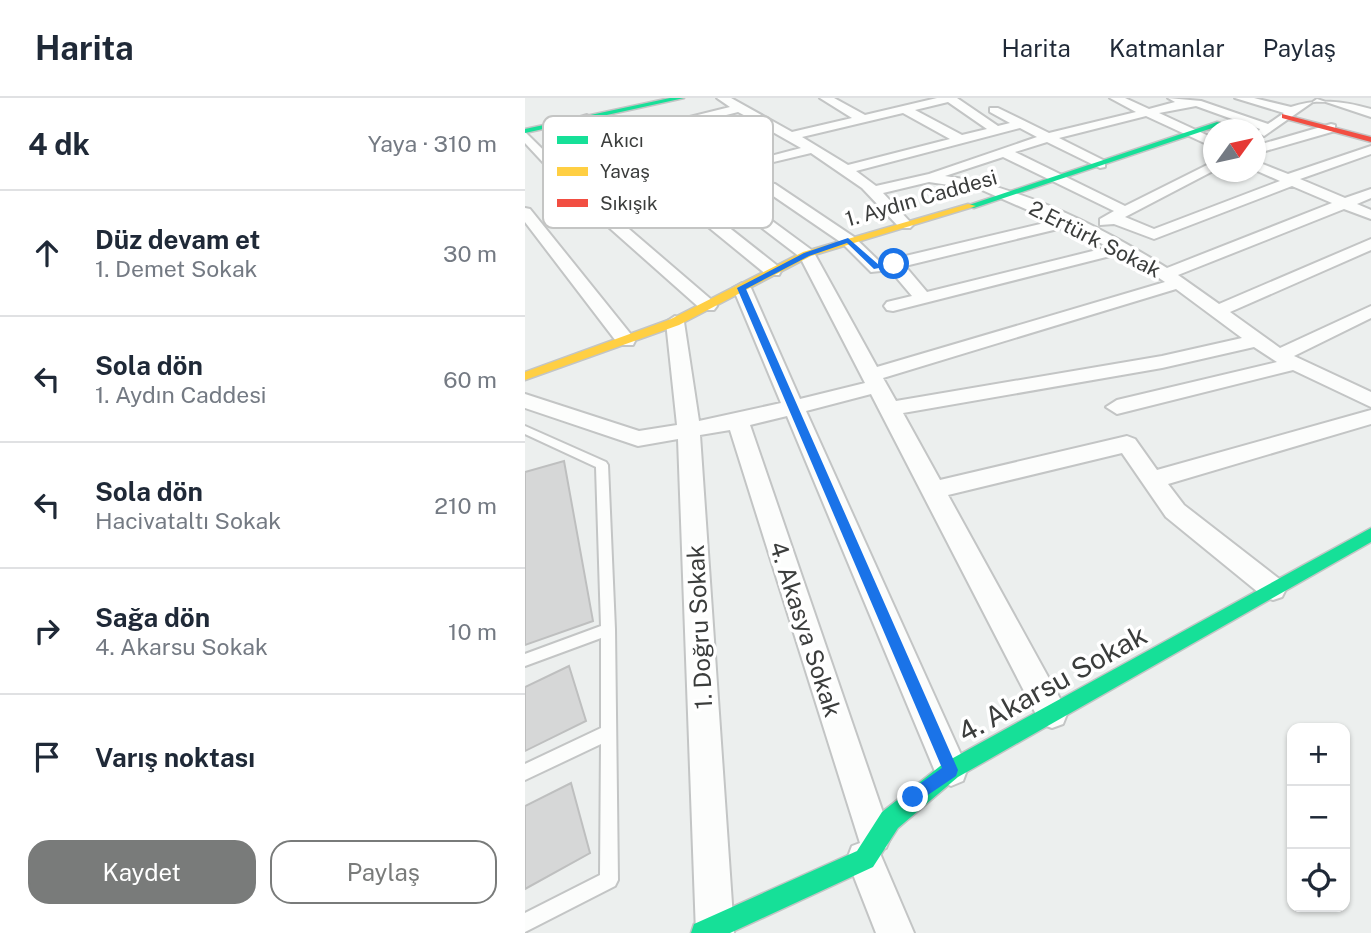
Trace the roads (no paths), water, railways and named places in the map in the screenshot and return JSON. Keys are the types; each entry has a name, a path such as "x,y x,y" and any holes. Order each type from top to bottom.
{"main road":[{"path":"593,116 680,98"},
{"path":"1288,114 1371,140"},
{"path":"525,133 543,128"},
{"name":"1. Aydın Caddesi","path":"525,376 675,321 807,254 1009,195 1203,129"},
{"name":"4. Akarsu Sokak","path":"710,931 870,848 913,797 951,770 1371,534"}],"street":[{"path":"825,98 861,118"},
{"path":"893,98 960,139"},
{"path":"792,136 950,98 996,130"},
{"path":"1116,98 1203,138"},
{"path":"1241,98 1288,114"},
{"path":"929,178 1002,151 1148,114 1180,101 1197,103 1268,128 1312,98"},
{"path":"1322,98 1371,113"},
{"path":"694,116 734,102 757,116"},
{"path":"994,110 1100,164"},
{"path":"845,170 1020,124"},
{"path":"773,125 845,170 873,191 891,205 905,225"},
{"path":"1266,147 1331,128"},
{"path":"525,133 543,153"},
{"path":"773,159 813,149"},
{"path":"1002,151 1154,234 1371,150"},
{"path":"1266,170 1371,215"},
{"path":"1086,231 1203,171"},
{"name":"2.Ertürk Sokak","path":"873,191 929,178 985,186 1009,195 1124,248 1172,278 1254,341 1287,360 1368,396"},
{"path":"773,189 848,240 877,268 1068,222"},
{"path":"525,401 638,439 738,421 874,381 1172,278 1371,193"},
{"path":"525,212 531,229 626,341"},
{"path":"619,228 708,306"},
{"path":"721,228 773,271"},
{"path":"773,228 807,254 1052,714"},
{"path":"1217,311 1371,244"},
{"path":"893,306 1124,248"},
{"path":"894,264 923,298"},
{"path":"741,288 951,770"},
{"path":"1117,407 1287,360 1371,311"},
{"name":"1. Doğru Sokak","path":"675,321 689,430 710,931"},
{"path":"890,409 1162,362 1254,341"},
{"path":"1151,480 1371,417"},
{"name":"4. Akasya Sokak","path":"738,421 895,933"},
{"path":"933,490 1127,444 1175,511 1273,589"}],"lane":[{"path":"525,430 602,465 609,733 609,880 525,923"},
{"path":"525,446 539,437"},
{"path":"525,660 608,629"},
{"path":"525,772 609,733"}]}
